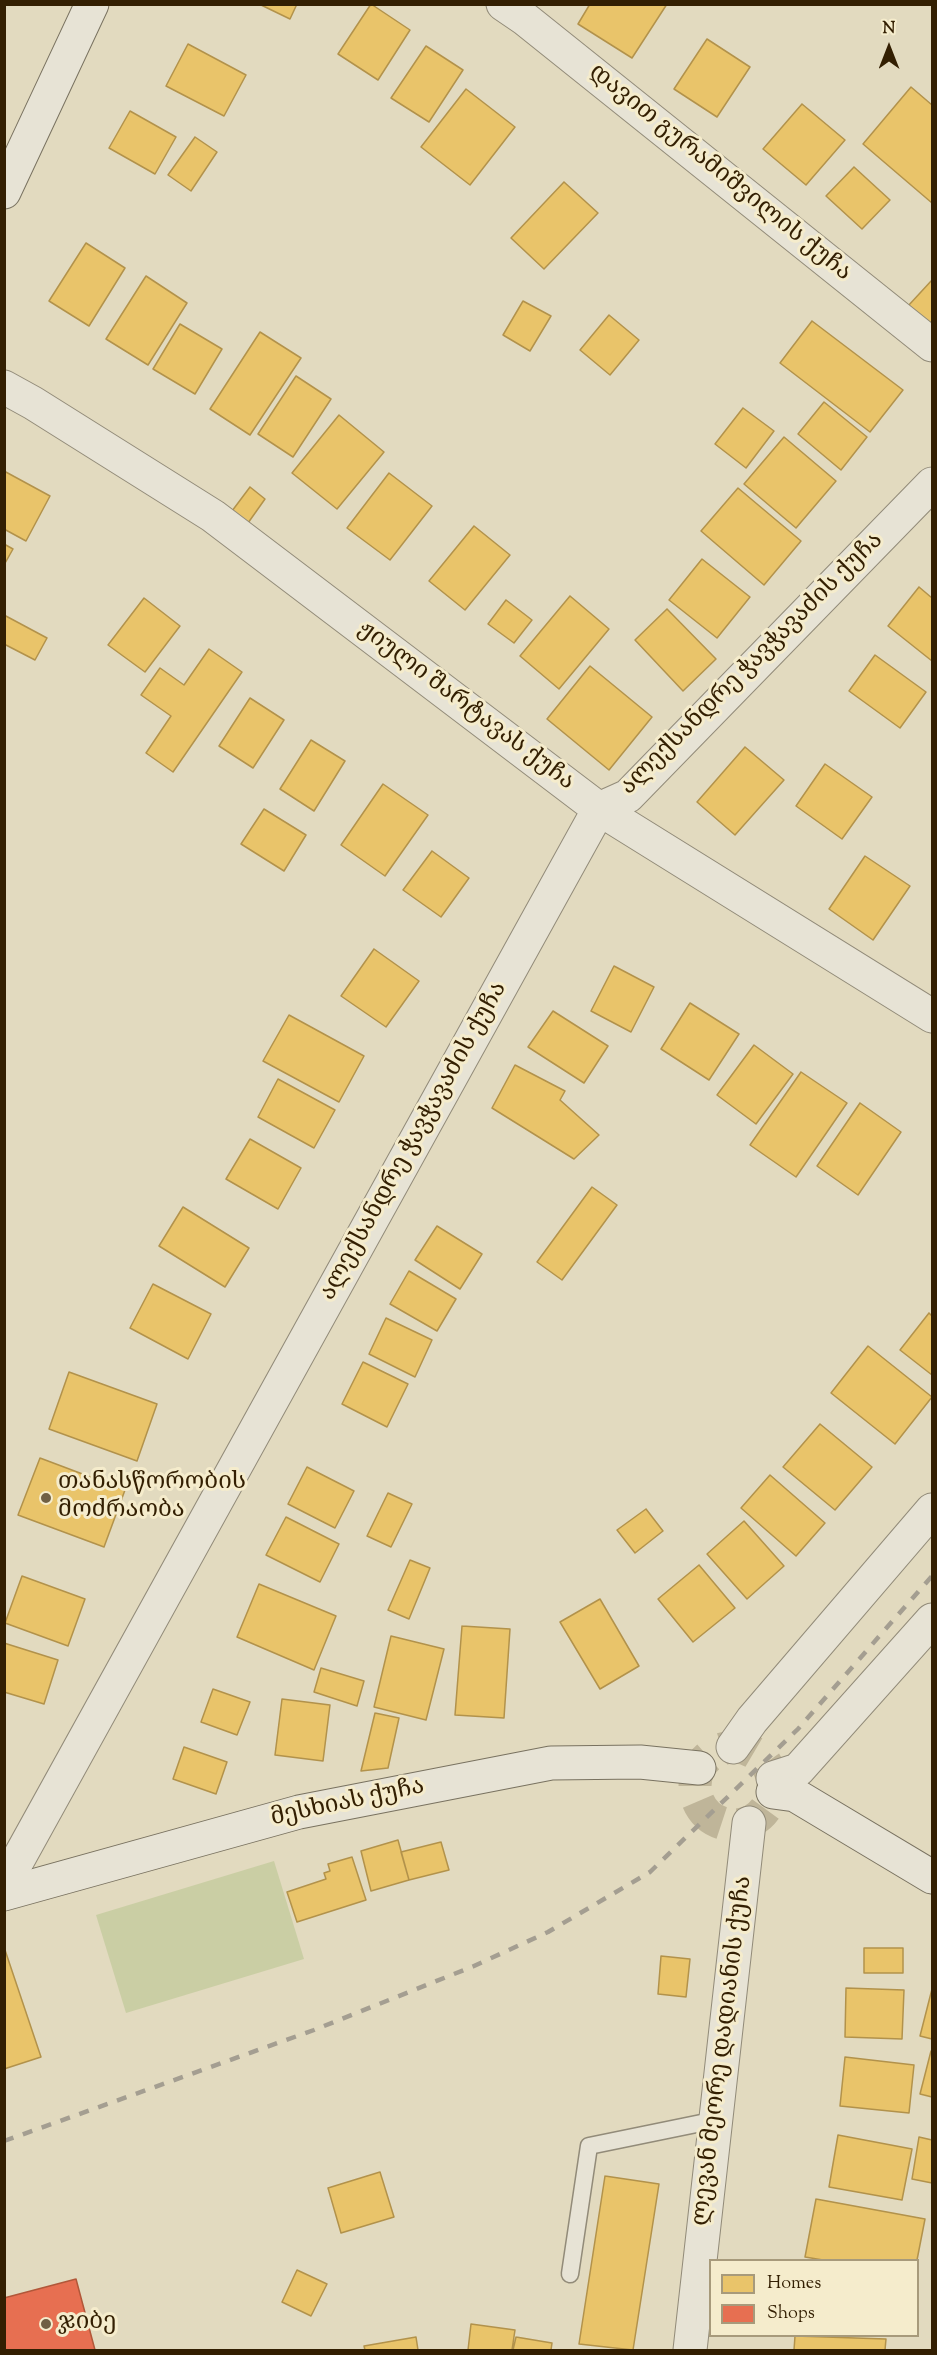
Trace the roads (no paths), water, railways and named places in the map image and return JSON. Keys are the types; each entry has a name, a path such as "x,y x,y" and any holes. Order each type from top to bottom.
{"street":[{"path":"4,192 92,4"},
{"name":"დავით გურამიშვილის ქუჩა","path":"521,9 933,345"},
{"name":"ჟიული შარტავას ქუჩა","path":"4,387 213,516 599,808 933,1016"},
{"name":"ალექსანდრე ჭავჭავაძის ქუჩა","path":"4,1885 599,808 628,796 933,484"},
{"path":"733,1747 752,1720 933,1510"},
{"path":"933,1620 798,1770 773,1785 795,1795 933,1877"},
{"name":"მესხიას ქუჩა","path":"4,1894 299,1812 551,1763 640,1762 699,1768"},
{"name":"ლევან მეორე დადიანის ქუჩა","path":"690,2350 749,1823"}],"lane":[{"path":"570,2274 589,2145 716,2120"}],"tunnel":[{"path":"734,1747 749,1750 762,1758 770,1771 773,1786 770,1801 762,1814 749,1822 734,1825 719,1822 706,1814 698,1801 695,1786 698,1771 706,1758 719,1750 734,1747"}],"railway":[{"path":"4,2141 314,2030 474,1966 548,1932 650,1872 798,1729 932,1576"}],"place":[{"name":"თანასწორობის მოძრაობა","path":"46,1498"},
{"name":"ჯიბე","path":"46,2324"}]}
